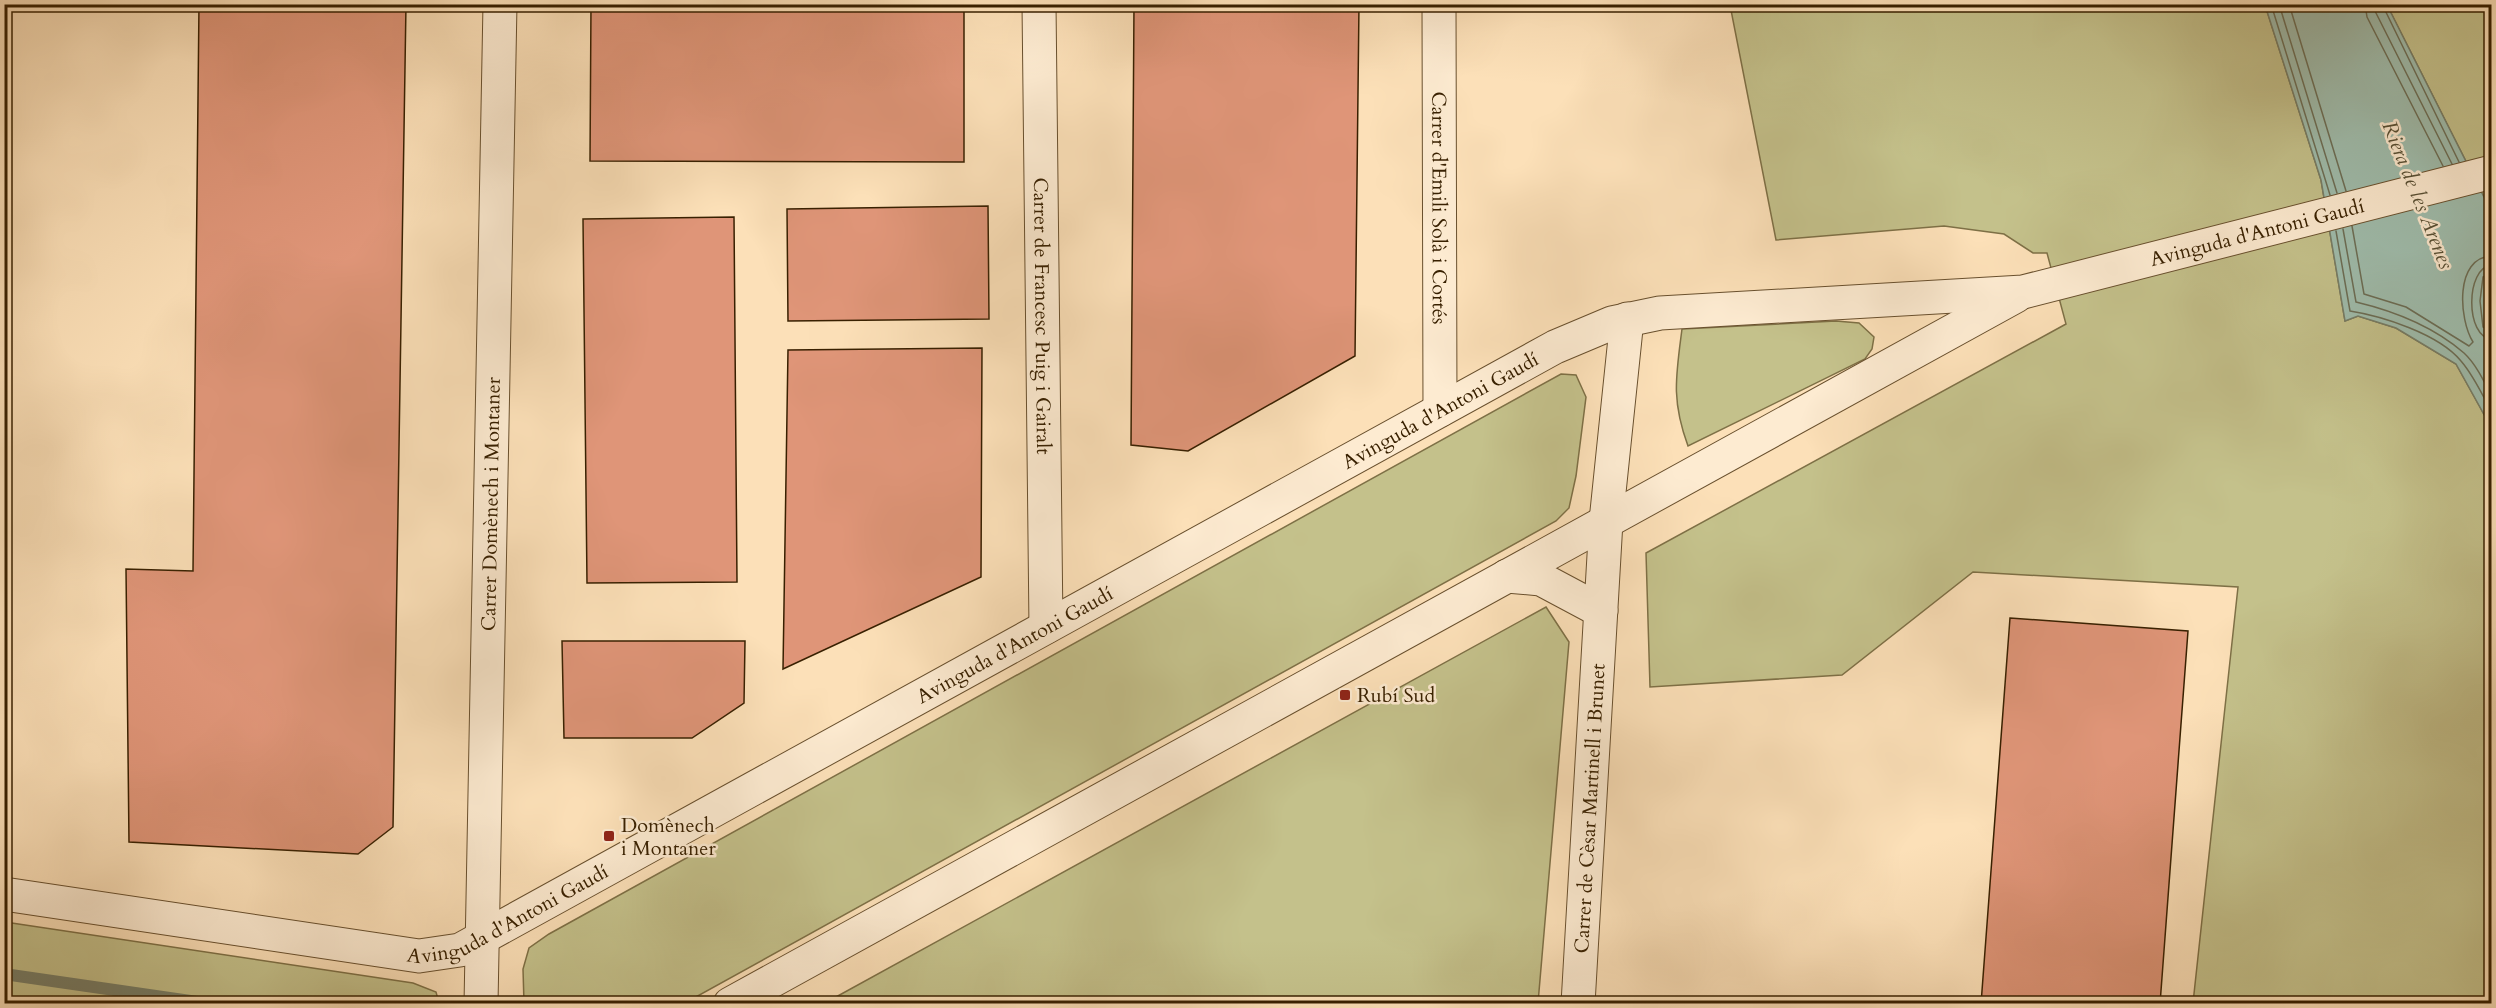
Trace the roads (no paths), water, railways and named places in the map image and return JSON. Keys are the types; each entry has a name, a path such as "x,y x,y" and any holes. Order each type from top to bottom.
{"street":[{"name":"Carrer Domènech i Montaner","path":"481,1004 500,4"},
{"name":"Carrer de Francesc Puig i Gairalt","path":"1039,4 1046,627"},
{"name":"Carrer d'Emili Solà i Cortés","path":"1440,4 1440,410"},
{"name":"Avinguda d'Antoni Gaudí","path":"4,894 419,956 460,950 1555,347 1612,322 1660,313 2023,292 2492,172"},
{"name":"Avinguda d'Antoni Gaudí","path":"730,1004 2023,292"},
{"name":"Carrer de Cèsar Martinell i Brunet","path":"1578,1004 1606,521 1626,319"},
{"path":"1507,576 1541,579 1601,611"}],"water":[{"name":"Riera de les Arenes","path":"2265,5 2387,5 2491,211 2491,265 2486,301 2492,346 2491,427 2456,364 2396,328 2358,316 2345,321 2321,180"}],"waterway":[{"path":"4,974 211,1004"}],"place":[{"name":"Rubí Sud","path":"1345,695"},
{"name":"Domènech i Montaner","path":"609,836"}]}
